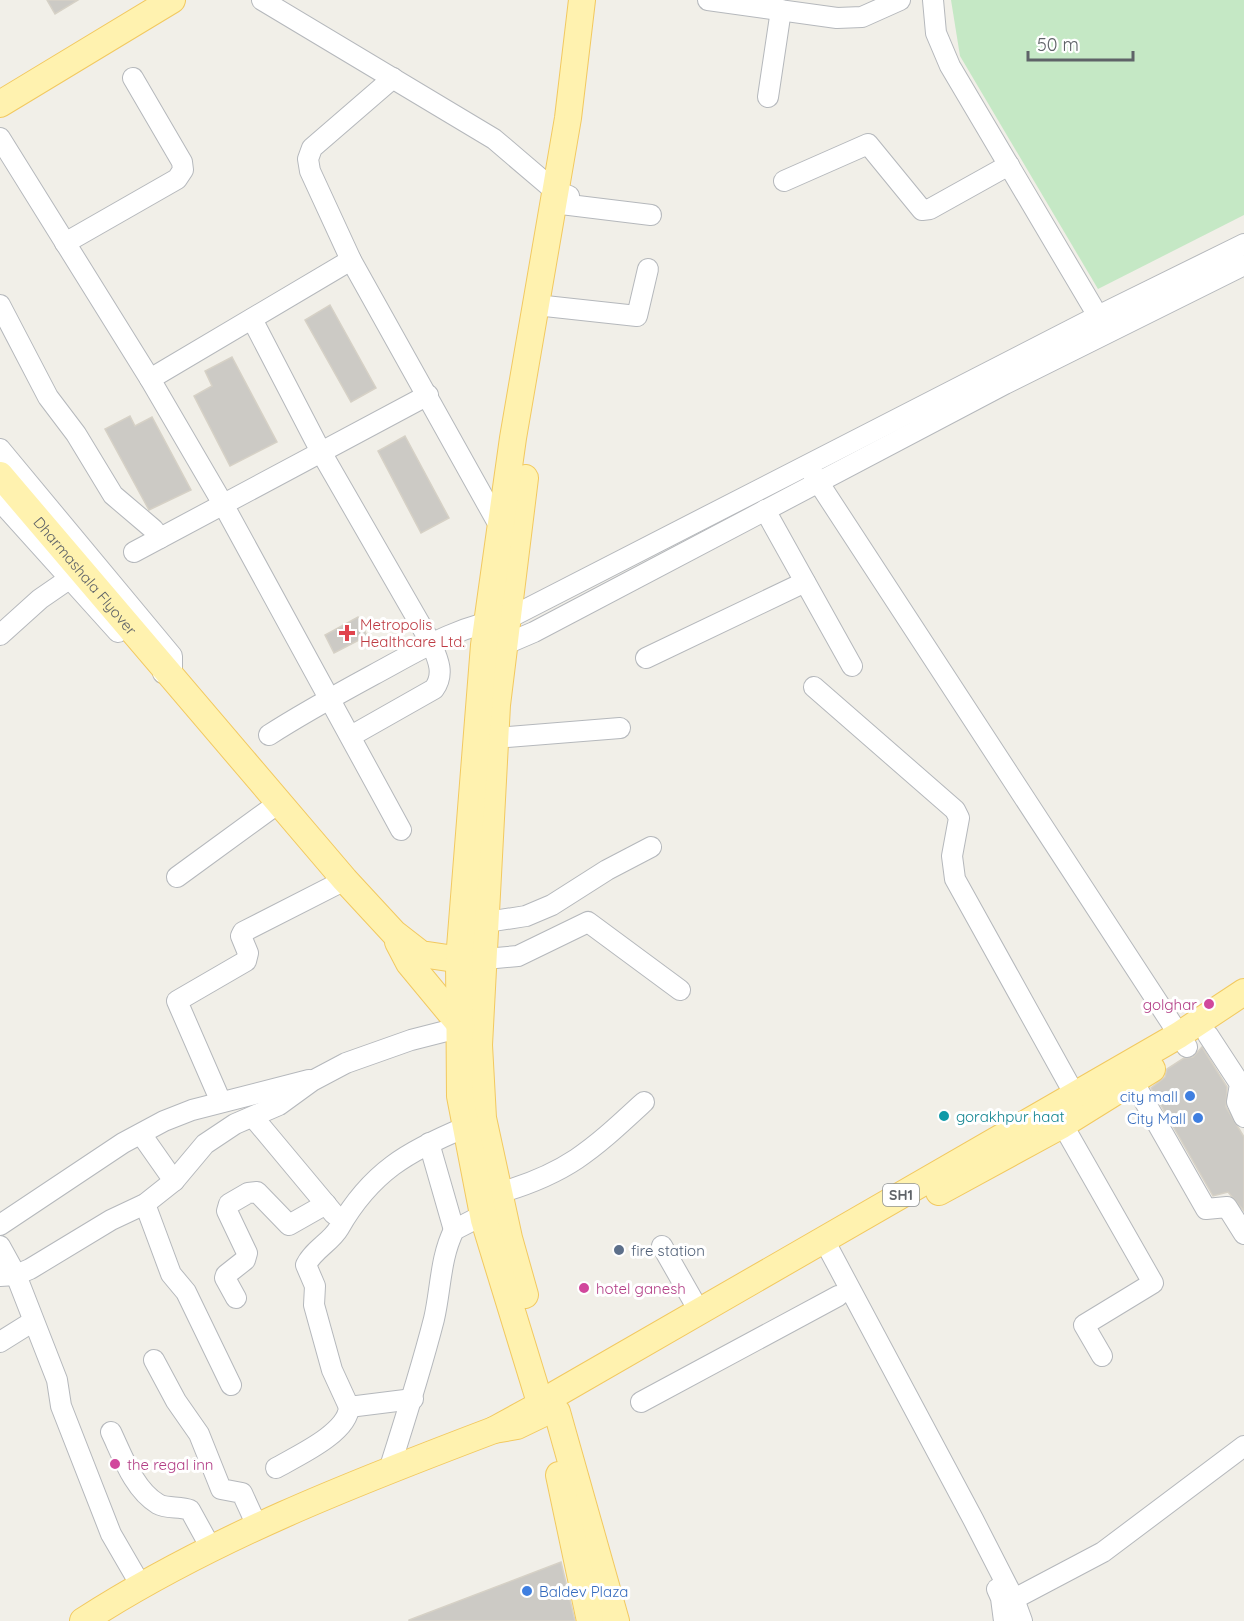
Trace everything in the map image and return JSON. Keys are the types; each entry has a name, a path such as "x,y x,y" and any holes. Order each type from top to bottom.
{"main road":[{"path":"0,88 140,0"},
{"path":"0,104 172,0"},
{"path":"561,199 582,0"},
{"path":"590,1621 549,1404 483,1118 479,1045 495,738 500,527 544,306 596,0"},
{"path":"544,306 528,454 496,632 459,960 460,1096 483,1215 549,1404 616,1621"},
{"name":"Dharmashala Flyover","path":"0,475 154,653 345,880 394,933"},
{"path":"394,933 421,954 485,962"},
{"path":"394,933 410,963 458,1025 479,1045"},
{"name":"SH1","path":"1079,1103 1133,1081 1191,1039 1244,992"},
{"name":"SH1","path":"549,1404 1191,1039 1244,1013"},
{"name":"SH1","path":"549,1404 699,1311 822,1249"},
{"path":"84,1621 140,1584 258,1528 389,1470 494,1430 517,1426 549,1404"}],"street":[{"path":"262,0 494,139 561,199 651,215"},
{"path":"708,0 837,18 862,17 900,0"},
{"path":"933,0 936,33 950,66 1098,316"},
{"path":"768,97 781,10"},
{"path":"65,243 177,179 183,170 182,162 133,78"},
{"path":"393,78 312,148 308,159 310,171 351,260 500,527"},
{"path":"0,138 150,379 223,504 331,698 401,830"},
{"path":"784,182 868,144 922,210 930,209 1009,165"},
{"path":"270,735 331,698 431,643 496,632 534,632 765,510 813,474 1098,316 1244,244"},
{"path":"150,379 351,260"},
{"path":"496,632 813,474 1005,384 1244,266"},
{"path":"544,306 638,316 648,269"},
{"path":"0,305 48,397 76,434 113,495 153,529 160,538"},
{"path":"252,319 321,452 431,643 440,668 440,681 434,689 351,736"},
{"path":"134,552 428,395"},
{"path":"0,449 172,656 172,675 154,671 0,501"},
{"path":"813,474 1191,1039 1240,1084 1237,1102 1244,1117"},
{"path":"765,510 852,666"},
{"path":"0,635 40,599 69,579"},
{"path":"646,658 805,582"},
{"path":"814,687 956,810 959,818 952,856 955,879 1079,1103"},
{"path":"495,738 620,728"},
{"path":"177,877 280,802"},
{"path":"487,922 526,916 552,905 606,870 651,847"},
{"path":"221,1102 177,1001 246,961 248,953 241,936 243,932 345,880"},
{"path":"485,962 518,956 588,922 680,990"},
{"path":"8,1275 145,1204 174,1181 205,1144 235,1124 279,1105 312,1081 346,1063 458,1025"},
{"path":"0,1225 141,1134 192,1110 300,1080 312,1081"},
{"path":"1133,1081 1206,1209 1227,1208 1244,1234"},
{"path":"499,1193 551,1176 567,1167 592,1150 644,1102"},
{"path":"1057,1116 1153,1283 1084,1325 1102,1356"},
{"path":"253,1117 340,1222"},
{"path":"276,1468 341,1426 348,1414 349,1407 332,1370 314,1305 315,1286 306,1265 339,1227 340,1222 356,1200 396,1160 466,1127"},
{"path":"141,1134 174,1181"},
{"path":"429,1143 454,1230"},
{"path":"236,1298 225,1278 245,1260 247,1253 227,1211 229,1204 248,1193 257,1192 289,1225 326,1204"},
{"path":"145,1204 171,1274 186,1292 231,1384"},
{"path":"389,1470 413,1399 435,1316 444,1253 454,1230 483,1215"},
{"path":"0,1246 8,1275 32,1322 57,1380 61,1406 111,1534 140,1584"},
{"path":"662,1246 699,1311"},
{"path":"822,1249 838,1296 1001,1598 1004,1621"},
{"path":"822,1249 1014,1599 1022,1621"},
{"path":"641,1402 838,1296"},
{"path":"0,1342 32,1322"},
{"path":"154,1360 176,1401 199,1434 221,1489 242,1493 258,1528"},
{"path":"349,1407 413,1399"},
{"path":"111,1432 130,1472 146,1493 163,1506 190,1510 212,1550"},
{"path":"1014,1599 1103,1552 1244,1446"}],"green space":[{"path":"951,0 1244,0 1244,215 1098,289 960,56"}],"building":[{"path":"47,0 78,0 55,14"},
{"path":"330,305 376,388 351,402 305,320"},
{"path":"232,357 277,442 230,466 194,396 212,386 205,371"},
{"path":"130,416 135,426 152,417 191,490 149,510 105,429"},
{"path":"405,436 449,518 421,533 378,451"},
{"path":"358,617 367,636 334,653 325,635"},
{"name":"City Mall","path":"1202,1047 1227,1087 1226,1107 1244,1137 1244,1211 1228,1192 1213,1196 1151,1088 1165,1077 1167,1069 1184,1058 1193,1057"},
{"name":"Baldev Plaza","path":"561,1562 575,1621 409,1621 409,1620"}],"place":[{"name":"Metropolis Healthcare Ltd.","path":"347,633"},
{"name":"golghar","path":"1209,1004"},
{"name":"city mall","path":"1190,1096"},
{"name":"gorakhpur haat","path":"944,1116"},
{"name":"City Mall","path":"1198,1118"},
{"name":"fire station","path":"619,1250"},
{"name":"hotel ganesh","path":"584,1288"},
{"name":"the regal inn","path":"115,1464"},
{"name":"Baldev Plaza","path":"527,1591"}]}
